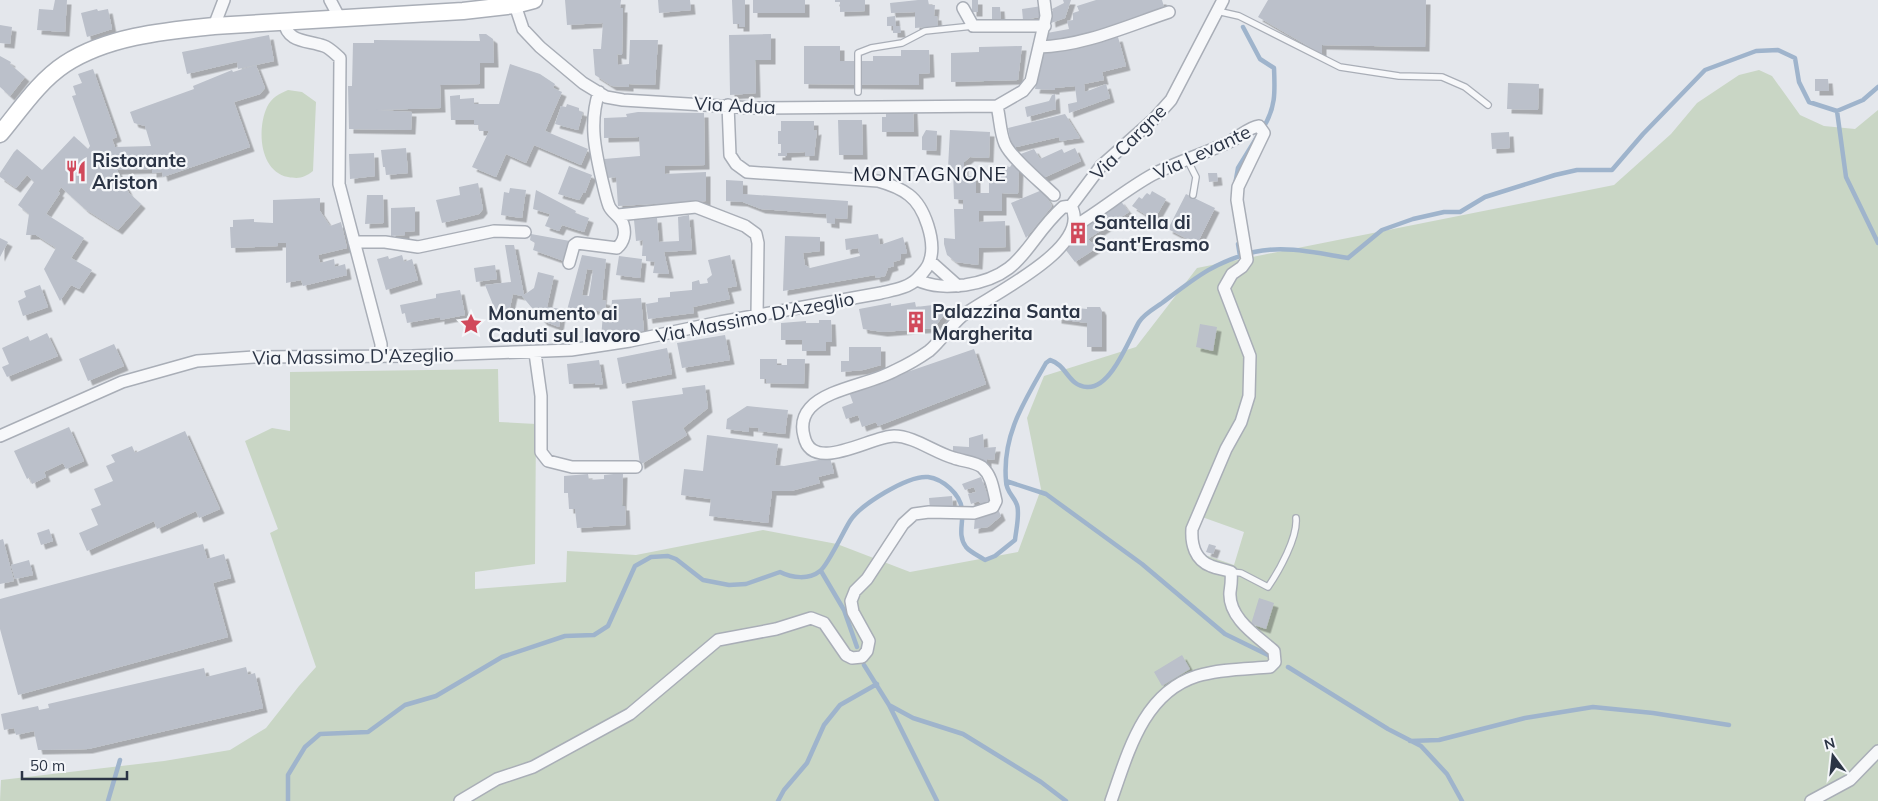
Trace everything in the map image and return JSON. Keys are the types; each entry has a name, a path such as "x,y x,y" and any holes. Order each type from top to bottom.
{"main road":[{"path":"0,134 45,80 65,64 88,52 125,40 182,29 463,10 515,5 534,0"}],"street":[{"path":"214,26 224,0"},
{"path":"330,0 339,17"},
{"path":"1044,0 1045,26 1031,81 1023,91 997,106 1005,144 1014,158 1034,174 1054,195"},
{"name":"Via Cargne","path":"917,280 932,287 958,286 984,282 1007,271 1029,249 1052,217 1063,207 1071,206 1101,166 1154,119 1170,100 1223,0"},
{"name":"Via Adua","path":"515,5 523,29 540,47 583,83 606,97 622,100 753,108 997,106"},
{"path":"963,8 973,26 1045,26"},
{"path":"1039,47 1058,47 1169,12"},
{"path":"284,21 286,30 292,37 326,47 340,58 339,184 380,344 381,356"},
{"path":"570,263 574,245 577,243 617,248 622,244 623,224 618,215 609,208 594,148 593,110 599,92"},
{"path":"728,105 730,156 736,164 747,172 878,181 892,185 911,196 922,213 929,232 932,248 930,261 917,280"},
{"name":"Via Levante","path":"460,801 497,778 533,767 630,714 718,640 776,629 811,618 824,623 846,655 852,658 862,657 867,650 869,641 853,612 851,601 855,591 867,579 903,524 914,514 929,512 974,513 992,508 996,501 990,476 981,466 949,457 909,440 894,436 824,454 811,450 804,438 802,421 810,408 823,398 894,372 929,351 962,315 1027,276 1069,238 1075,226 1150,176 1236,139 1254,127 1261,130 1238,187 1236,200 1247,260 1242,268 1232,274 1224,288 1250,356 1249,396 1241,422 1226,449 1192,529 1191,542 1198,557 1210,566 1231,572"},
{"path":"1071,206 1075,213 1075,226"},
{"path":"618,215 696,207 745,226 756,234 758,243 757,316"},
{"path":"354,242 385,242 418,247 494,231 526,232"},
{"path":"1232,239 1243,238"},
{"path":"930,261 958,286"},
{"name":"Via Massimo D'Azeglio","path":"0,436 122,382 197,361 254,357 535,353 630,341 881,293 902,288 917,280"},
{"path":"535,353 541,396 541,452 548,461 572,467 636,467"},
{"path":"1111,801 1129,750 1140,728 1155,703 1174,686 1198,676 1270,667 1275,662 1274,651 1238,620 1230,593 1232,586 1231,572"},
{"path":"1811,801 1850,780 1878,751"}],"lane":[{"path":"1217,11 1239,16 1340,67 1400,76 1442,77 1466,87 1488,105"},
{"path":"858,92 858,53 902,43 925,32 973,26"},
{"path":"1188,160 1196,177 1193,195"},
{"path":"1231,572 1241,573 1268,586 1286,554 1297,524 1296,518"}],"green space":[{"path":"1759,70 1772,76 1800,115 1824,126 1855,129 1878,110 1878,801 0,801 1,780 164,761 230,750 266,728 316,667 270,533 278,529 245,441 272,428 290,431 290,372 498,369 499,422 536,424 535,564 475,572 475,589 566,582 567,551 636,555 763,530 837,544 910,572 1018,552 1041,489 1027,418 1044,376 1136,347 1197,268 1614,185 1671,134 1697,103 1739,75","holes":["1202,517 1244,532 1234,565 1199,553 1194,532"]},
{"path":"288,90 302,92 316,102 313,171 304,177 298,178 278,173 271,167 263,148 262,126 267,107 273,98"}],"building":[{"path":"55,0 67,0 65,32 37,30 39,9 53,10"},
{"path":"565,0 621,0 620,8 623,8 622,55 617,54 618,65 629,64 630,40 658,40 655,85 629,84 629,87 612,86 595,75 593,49 601,49 603,23 567,25"},
{"path":"658,0 690,0 691,10 659,13"},
{"path":"732,0 745,0 745,27 733,24"},
{"path":"753,0 805,0 805,13 753,13"},
{"path":"835,0 865,0 865,11 840,12 840,2 835,2"},
{"path":"928,0 929,5 935,5 934,16 937,16 938,26 915,28 915,12 891,13 890,3"},
{"path":"972,0 978,0 978,12 972,12"},
{"path":"1063,0 1071,0 1065,18 1051,23 1050,13 1053,11 1052,9 1064,3"},
{"path":"1096,0 1162,0 1165,10 1081,37 1047,42 1047,33 1069,29 1067,21 1073,20 1073,13 1079,11 1077,6"},
{"path":"1268,0 1426,0 1425,47 1322,45 1322,54 1258,17"},
{"path":"1042,6 1040,17 1023,20 1022,9"},
{"path":"992,7 1000,7 1001,21 992,21"},
{"path":"97,9 98,11 108,9 112,29 87,37 81,13"},
{"path":"895,16 896,26 900,26 901,33 893,33 893,26 887,26 887,17"},
{"path":"0,25 12,27 10,44 0,43"},
{"path":"479,34 486,34 493,39 494,63 480,63 480,84 440,85 441,108 376,110 412,112 411,130 349,129 348,86 352,86 353,43 374,43 374,40 480,41"},
{"path":"771,34 771,60 755,60 756,93 730,95 729,35"},
{"path":"269,35 274,61 238,69 237,62 187,74 182,52"},
{"path":"1118,37 1126,66 1102,72 1104,80 1084,84 1085,92 1106,84 1110,98 1069,113 1068,104 1077,102 1075,86 1055,88 1055,90 1035,89 1042,53"},
{"path":"804,46 840,46 840,61 873,61 873,56 901,56 901,50 929,50 930,73 919,74 919,85 804,84"},
{"path":"1022,46 1018,80 951,82 951,53 979,52 979,47"},
{"path":"0,56 11,62 10,64 25,77 10,96 0,87"},
{"path":"510,64 540,74 555,84 553,88 562,92 545,131 588,149 581,165 534,145 526,163 506,154 496,177 472,167 489,131 479,131 479,125 474,125 474,120 451,120 450,96 460,95 460,99 474,98 474,104 499,104"},
{"path":"256,65 265,88 260,94 234,102 250,147 163,177 162,172 152,173 152,169 117,170 129,193 141,204 118,230 85,209 61,187 58,192 60,193 46,214 84,238 71,258 92,270 79,289 71,285 60,301 44,269 56,248 36,235 26,235 29,214 18,205 34,182 27,175 16,188 0,177 0,173 17,149 42,170 74,136 88,149 90,146 72,96 76,95 73,86 82,83 78,74 93,69 117,137 112,139 115,147 151,146 145,126 134,123 130,112 194,89 193,86 232,70 233,72"},
{"path":"1815,79 1828,79 1829,91 1815,91"},
{"path":"1508,83 1539,84 1538,110 1507,109"},
{"path":"1055,94 1056,109 1027,117 1025,107 1049,101 1052,95"},
{"path":"567,104 579,108 579,111 583,112 578,130 555,124 561,106 566,107"},
{"path":"913,109 914,132 882,132 882,117 886,117 886,110"},
{"path":"638,112 704,113 705,165 665,166 665,174 706,172 706,201 618,206 616,177 608,178 604,159 640,156 639,137 604,138 604,118 627,117 626,114"},
{"path":"1065,114 1080,138 1060,141 1059,137 1012,148 1008,128"},
{"path":"838,120 862,120 863,155 839,155"},
{"path":"781,121 814,121 814,131 817,130 814,156 805,156 805,152 787,153 787,156 778,156 778,153 781,153 781,144 778,144 778,131 781,131"},
{"path":"926,130 937,131 936,151 922,150 922,137"},
{"path":"950,130 990,132 989,158 970,157 964,162 964,176 976,176 976,193 989,193 989,179 1001,179 1005,166 1010,167 1012,164 1019,169 1018,194 1002,193 1002,211 979,211 979,222 1005,221 1006,247 979,248 978,265 956,262 947,255 944,244 944,238 955,239 954,209 963,209 963,200 954,199 953,169 948,168"},
{"path":"1509,132 1510,148 1492,149 1491,133"},
{"path":"406,148 408,173 386,175 381,150"},
{"path":"1075,148 1081,161 1043,178 1018,155 1034,149 1040,159 1062,149 1064,153"},
{"path":"374,153 375,176 350,179 349,154"},
{"path":"569,166 592,175 585,193 583,193 579,200 558,194"},
{"path":"1208,173 1217,173 1218,181 1209,182"},
{"path":"726,180 743,181 743,194 848,201 847,219 835,218 835,224 827,223 826,214 761,209 743,202 726,201"},
{"path":"478,183 483,209 479,214 442,223 436,200 460,195 459,187"},
{"path":"510,188 526,190 522,218 501,215 504,192 509,193"},
{"path":"536,190 576,211 575,213 589,218 584,232 562,225 559,231 545,226 550,214 533,209"},
{"path":"1042,190 1052,206 1026,238 1011,203"},
{"path":"1152,191 1166,199 1154,220 1132,206 1139,197 1142,199 1147,193 1150,195"},
{"path":"1186,194 1215,208 1197,244 1168,229"},
{"path":"367,195 383,195 384,223 365,224"},
{"path":"320,198 320,211 330,226 341,222 347,248 318,255 320,263 334,259 335,267 345,264 347,275 303,286 301,280 286,283 286,243 278,243 278,246 231,248 230,227 233,227 233,220 254,219 254,222 273,223 273,200"},
{"path":"1120,200 1129,212 1088,239 1092,243 1097,240 1101,245 1075,262 1065,249 1077,236 1075,233"},
{"path":"415,207 415,231 405,232 405,235 391,236 391,208"},
{"path":"689,215 692,250 664,252 669,274 653,273 655,262 646,261 646,256 642,256 643,240 636,241 634,220 657,218 659,242 679,241 678,217"},
{"path":"531,234 570,241 564,261 533,250 535,243 530,240"},
{"path":"878,234 880,245 903,237 907,253 901,254 900,260 893,262 894,266 888,268 885,276 876,278 875,275 783,291 785,236 820,237 820,251 803,253 805,265 810,268 860,256 858,248 846,250 845,239"},
{"path":"0,238 8,242 0,257"},
{"path":"505,245 514,245 524,295 534,288 538,272 554,276 547,307 562,309 559,327 543,321 522,296 513,294 509,312 496,312 485,285 511,282"},
{"path":"402,255 404,262 412,259 418,280 386,290 377,259 388,256 389,259"},
{"path":"582,255 606,259 602,300 606,301 605,312 592,310 591,314 567,310","holes":["587,269 593,270 589,296 582,295"]},
{"path":"730,255 737,286 727,288 730,299 693,307 694,313 648,319 646,304 658,302 658,298 670,297 670,292 692,290 692,282 699,280 700,284 708,283 707,279 712,275 708,260"},
{"path":"619,256 642,259 640,278 616,275"},
{"path":"495,265 497,279 476,282 474,268"},
{"path":"40,285 48,307 23,316 18,301 26,297 24,291"},
{"path":"460,290 465,315 440,320 440,317 407,323 405,313 402,314 400,305 436,298 436,294"},
{"path":"641,298 644,331 601,339 603,313 611,313 612,300"},
{"path":"915,302 916,307 941,304 943,316 934,328 883,332 863,329 859,309 891,303 891,306"},
{"path":"1058,306 1087,309 1087,307 1100,307 1102,311 1102,347 1087,347 1087,323 1057,319"},
{"path":"819,320 831,320 832,342 826,342 826,351 802,351 802,340 781,340 781,323 806,321 806,323 819,323"},
{"path":"1200,324 1217,327 1213,351 1196,347"},
{"path":"47,333 58,356 7,377 2,367 9,364 2,348 28,336 30,341"},
{"path":"725,335 730,360 682,368 677,343"},
{"path":"114,344 124,366 88,381 79,359"},
{"path":"849,347 881,347 881,365 863,370 841,372 841,361 849,361"},
{"path":"667,348 672,374 622,384 617,358"},
{"path":"974,349 986,384 878,426 876,422 862,427 858,415 846,419 842,407 853,403 849,392"},
{"path":"760,359 777,359 777,365 787,365 787,359 805,359 804,384 766,383 766,379 760,379"},
{"path":"599,360 603,384 569,384 567,364"},
{"path":"705,385 708,408 683,428 687,435 640,465 632,401 683,394 682,388"},
{"path":"747,406 788,410 785,434 758,431 759,428 749,427 749,432 726,429 727,419"},
{"path":"69,427 84,461 66,469 63,463 44,472 46,477 32,484 30,477 27,479 14,451"},
{"path":"185,431 220,509 199,518 196,511 157,529 154,521 87,551 79,533 98,525 91,509 101,505 94,489 113,481 106,466 115,462 111,455 132,446 135,453"},
{"path":"983,434 984,448 996,447 994,460 987,459 987,463 953,456 953,446 969,447 969,438"},
{"path":"707,435 778,444 775,465 784,466 830,458 834,473 818,477 820,483 791,491 772,491 768,523 709,516 711,499 681,495 684,469 703,471"},
{"path":"623,473 622,506 625,506 626,525 577,528 575,509 569,509 568,493 564,493 564,476 588,474 589,480 604,479 604,475"},
{"path":"981,477 990,502 982,507 979,501 971,504 968,494 976,492 974,487 965,490 962,484"},
{"path":"952,496 953,507 930,509 929,498"},
{"path":"998,509 1001,516 988,527 974,529 975,516 990,515 989,513"},
{"path":"49,529 53,541 41,545 37,533"},
{"path":"3,539 14,581 0,584 0,540"},
{"path":"203,544 207,559 224,554 231,578 213,583 228,637 18,695 0,629 0,599"},
{"path":"1209,544 1216,546 1213,554 1206,552"},
{"path":"29,560 33,575 15,579 11,565"},
{"path":"1259,598 1274,603 1266,629 1251,624"},
{"path":"1182,655 1190,669 1162,686 1154,672"},
{"path":"246,667 248,675 255,673 263,708 88,749 38,750 34,731 16,735 14,728 4,730 1,714 38,706 39,710 49,708 48,704 204,668 206,677"}],"waterway":[{"path":"1243,27 1260,59 1274,68 1272,106 1263,128"},
{"path":"288,801 288,775 305,747 320,734 368,732 405,705 436,696 502,657 565,636 594,635 608,626 635,566 651,557 668,556 676,559 703,580 729,585 746,584 780,572 795,577 811,576 823,568 855,514 885,492 909,481 928,477 945,484 961,503 961,533 966,547 985,560 995,556 1015,540 1018,522 1017,505 1007,488 1007,449 1016,419 1046,363 1050,360 1056,363 1071,379 1081,386 1096,385 1104,380 1118,362 1144,316 1205,272 1227,261 1254,252 1277,249 1348,258 1382,230 1413,219 1444,212 1460,212 1485,197 1555,175 1577,170 1612,170 1643,134 1705,70 1756,51 1778,50 1795,58 1799,82 1809,102 1837,111 1863,100 1878,87"},
{"path":"1837,111 1846,177 1878,243"},
{"path":"1235,185 1238,168 1257,137"},
{"path":"1238,244 1240,256"},
{"path":"1006,481 1046,494 1142,564 1225,634 1270,656"},
{"path":"821,571 844,610 857,647"},
{"path":"864,665 889,705 937,801"},
{"path":"1288,667 1388,729 1421,746 1447,774 1462,801"},
{"path":"778,801 784,790 807,763 824,725 840,705 877,684"},
{"path":"889,705 913,718 963,734 1041,782 1066,801"},
{"path":"1410,741 1439,740 1525,718 1593,707 1653,713 1729,725"},
{"path":"108,801 120,760"}],"place":[{"name":"Ristorante Ariston","path":"76,171"},
{"name":"Santella di Sant'Erasmo","path":"1078,233"},
{"name":"Palazzina Santa Margherita","path":"916,322"},
{"name":"Monumento ai Caduti sul lavoro","path":"471,324"}],"district":[{"name":"MONTAGNONE","path":"930,174"}]}
